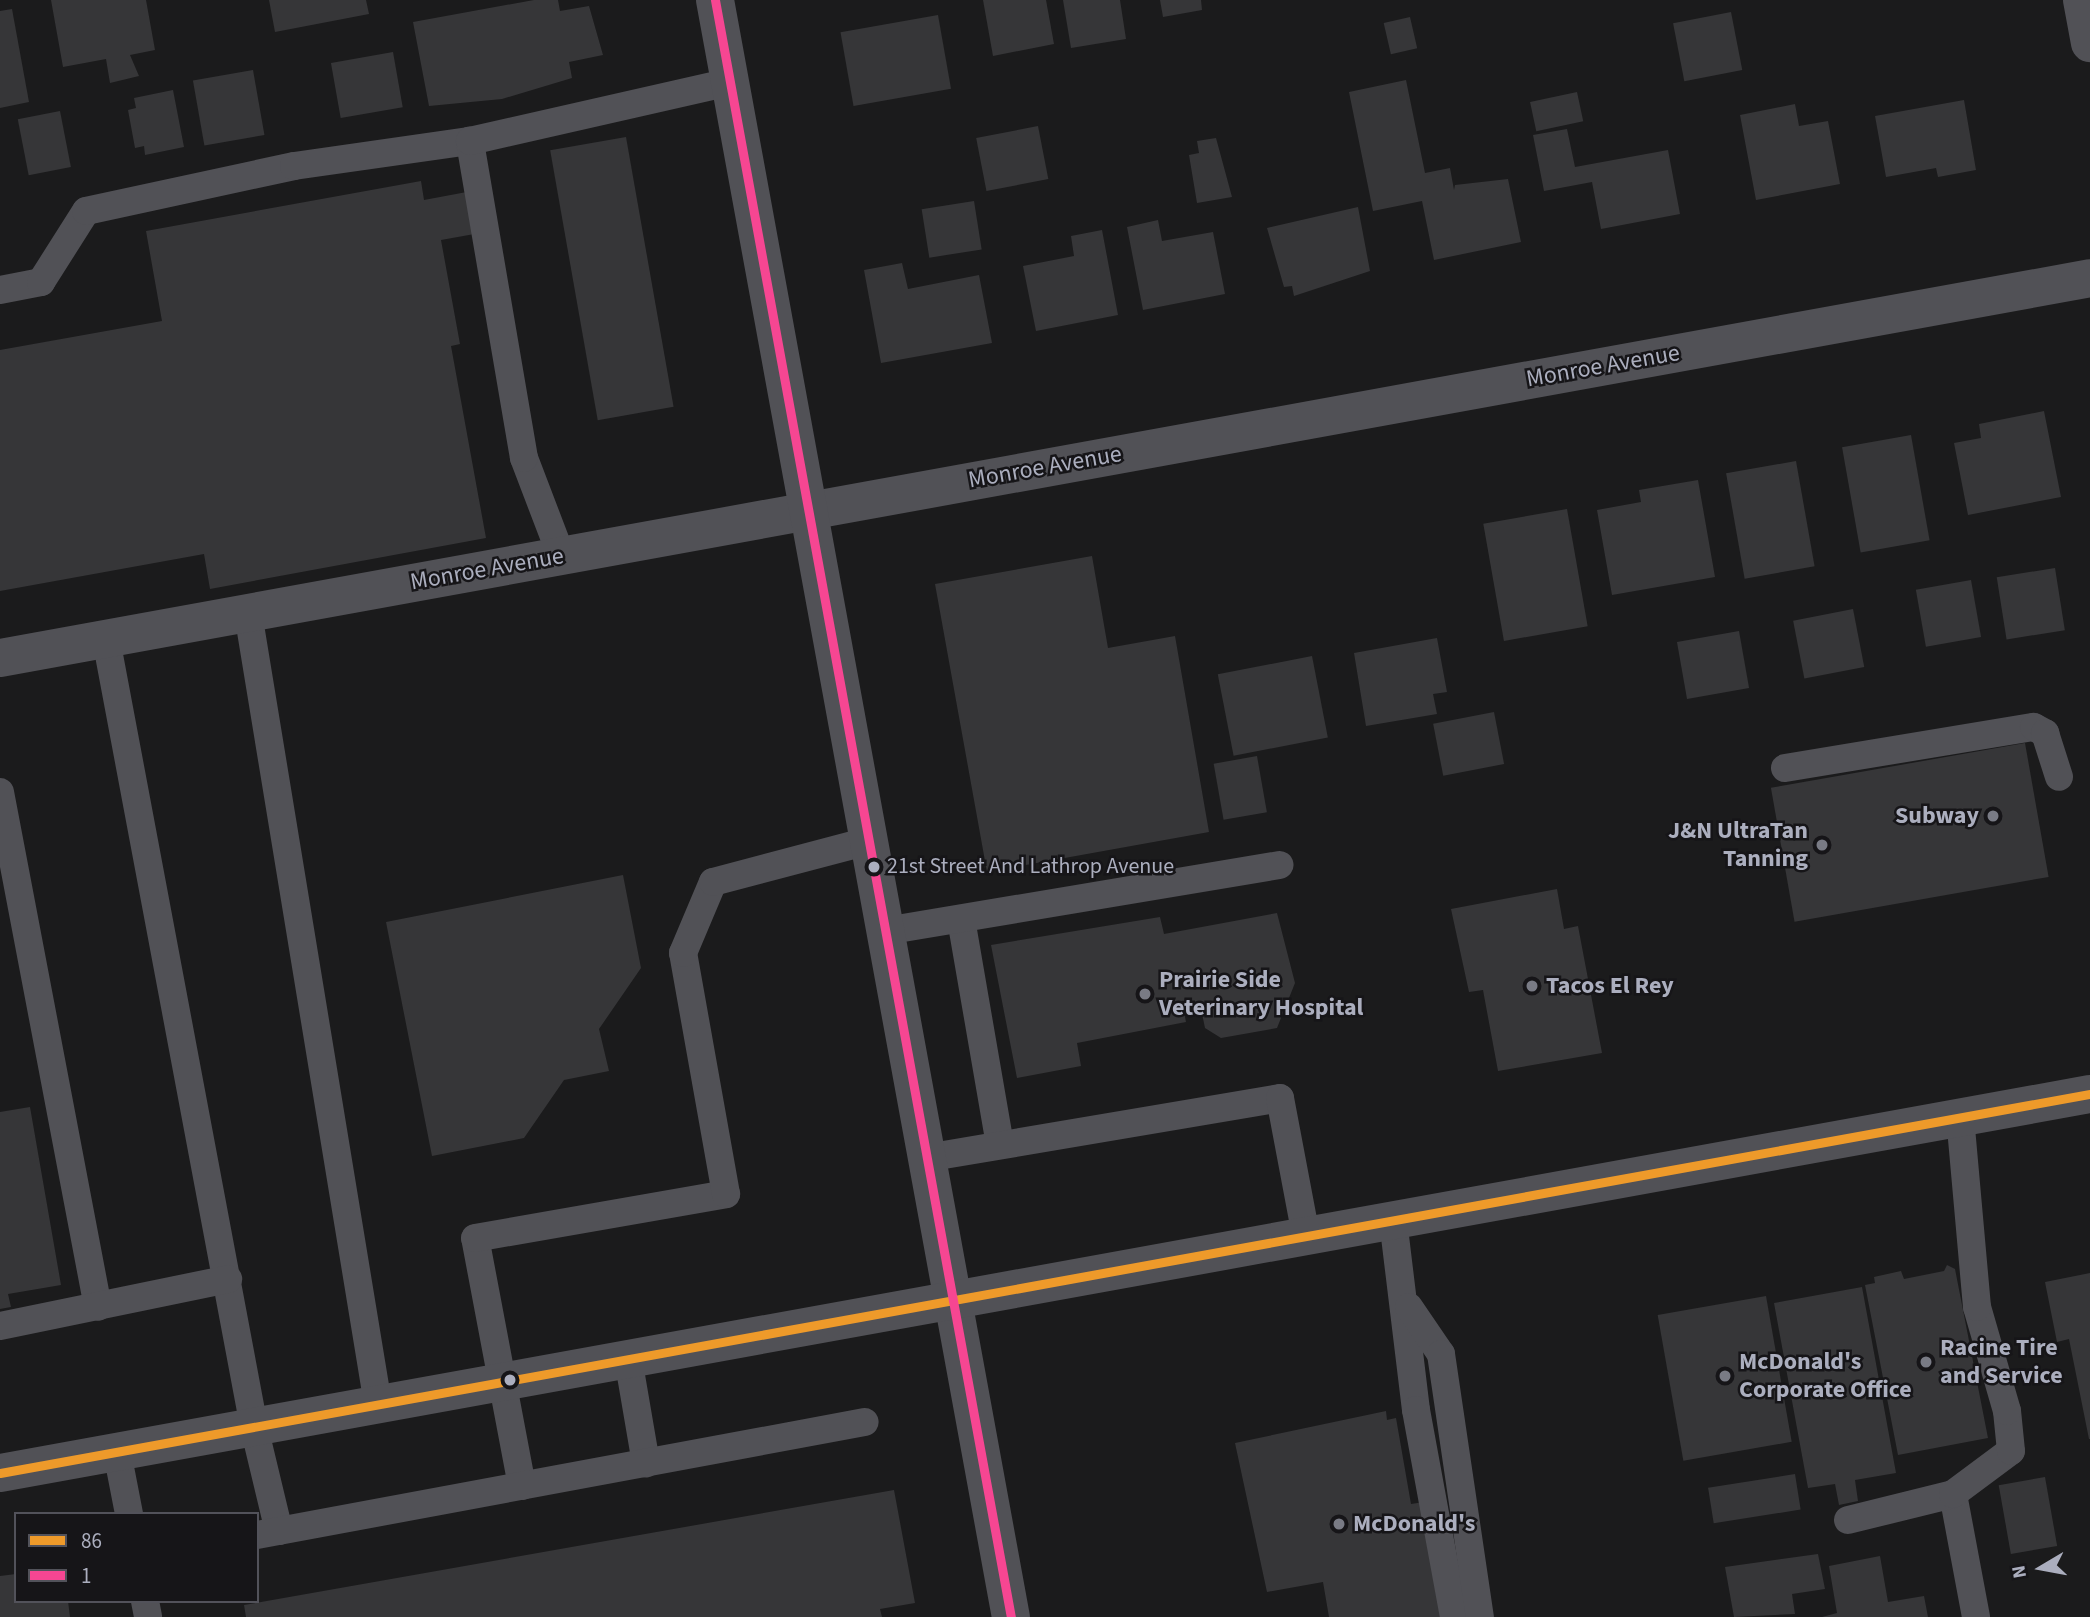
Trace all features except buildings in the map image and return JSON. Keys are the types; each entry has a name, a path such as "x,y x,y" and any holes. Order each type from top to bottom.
{"street":[{"path":"715,0 1011,1617"},
{"path":"2082,0 2090,43"},
{"name":"Monroe Avenue","path":"0,658 2090,278"},
{"path":"0,1473 2090,1094"}],"lane":[{"path":"0,290 41,282 86,211 294,166 470,141 730,82"},
{"path":"470,141 524,458 561,555"},
{"path":"248,613 379,1404"},
{"path":"106,639 228,1279 254,1427 268,1533 865,1422"},
{"path":"1785,768 2034,726 2045,733 2059,777"},
{"path":"0,792 11,906 98,1307"},
{"path":"522,1486 475,1238 726,1194 683,953 713,882 868,841"},
{"path":"885,931 1280,864"},
{"path":"961,919 1000,1145"},
{"path":"926,1158 1280,1098 1306,1236"},
{"path":"1848,1520 1953,1494 2011,1451 2007,1411 1977,1307 1960,1118"},
{"path":"1393,1220 1407,1304 1416,1410 1454,1617"},
{"path":"0,1325 228,1279"},
{"path":"1407,1304 1441,1354 1480,1617"},
{"path":"628,1358 646,1463"},
{"path":"117,1452 130,1512"},
{"path":"1953,1494 1976,1617"}],"transit line":[{"name":"1","path":"715,0 1011,1617"},
{"name":"86","path":"0,1473 2090,1094"}],"place":[{"name":"Subway","path":"1993,816"},
{"name":"J&N UltraTan Tanning","path":"1822,845"},
{"name":"21st Street And Lathrop Avenue","path":"874,867"},
{"name":"Tacos El Rey","path":"1532,986"},
{"name":"Prairie Side Veterinary Hospital","path":"1145,994"},
{"name":"Racine Tire and Service","path":"1926,1362"},
{"name":"McDonald's Corporate Office","path":"1725,1376"},
{"name":"McDonald's","path":"1339,1524"}]}
